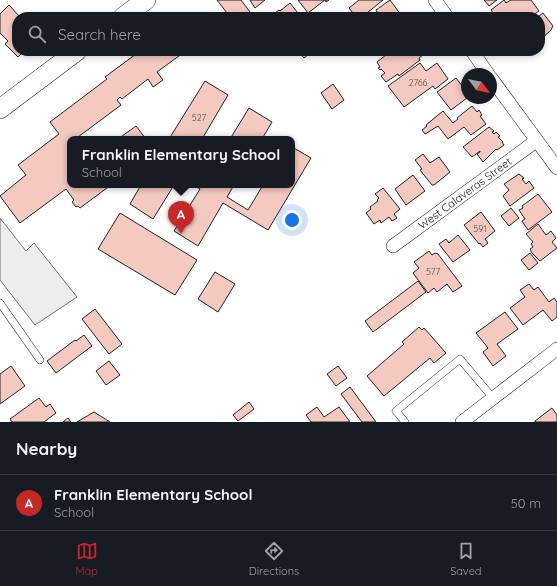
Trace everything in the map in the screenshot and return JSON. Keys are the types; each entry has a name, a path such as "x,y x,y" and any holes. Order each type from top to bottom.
{"street":[{"path":"130,12 146,0"},
{"path":"435,0 444,12"},
{"path":"0,109 71,56"},
{"path":"475,56 484,68"},
{"path":"497,86 536,141 557,167"},
{"name":"West Calaveras Street","path":"393,246 536,141"},
{"path":"462,422 556,352"}],"lane":[{"path":"0,303 40,360"},
{"path":"405,422 396,411 460,359 493,398"}],"shaded area":[{"path":"0,218 26,251 34,243 77,297 35,325 0,280"}],"building":[{"path":"217,0 241,0 250,12 226,12"},
{"path":"250,0 265,0 255,8"},
{"path":"298,0 325,0 309,12 307,12"},
{"path":"359,0 383,0 368,12 352,12 349,8"},
{"path":"390,0 399,12 377,12 376,10"},
{"path":"484,0 497,0 489,6"},
{"path":"504,0 506,3 511,0 531,0 539,11 492,12 491,10"},
{"path":"290,3 297,12 276,12 279,10 280,11"},
{"path":"9,5 15,12 12,12 12,51 5,44 8,41 0,33 0,14"},
{"path":"545,16 553,26 545,35"},
{"path":"133,56 179,56 157,72 163,80 153,87 148,79 122,99 120,97 117,100 121,105 79,136 67,136 67,188 107,188 80,208 78,206 76,207 72,202 74,200 66,189 20,223 0,196 26,175 18,165 59,134 50,122 107,79 105,77"},
{"path":"385,56 422,56 419,58 420,60 399,76 398,74 386,82 381,76 385,73 378,68 380,67 377,62"},
{"path":"420,63 426,71 437,63 448,79 435,89 433,86 404,107 388,86"},
{"path":"456,78 461,84 461,102 451,110 437,92"},
{"path":"205,81 228,95 204,136 171,136"},
{"path":"333,84 344,100 332,109 321,93"},
{"path":"472,106 477,112 479,110 482,115 480,116 486,124 471,135 464,127 448,139 438,126 425,134 422,130 443,111 453,123"},
{"path":"249,108 272,122 264,136 232,136"},
{"path":"136,126 144,136 122,136"},
{"path":"489,127 494,131 492,132 494,134 496,132 500,136 498,137 504,145 497,150 496,149 483,162 477,154 480,151 472,157 463,147"},
{"path":"295,149 311,158 295,185"},
{"path":"423,154 430,163 439,157 450,172 434,185 432,185 420,170 422,169 415,160"},
{"path":"519,174 524,178 522,179 526,184 529,181 534,188 510,206 503,196 509,190 504,184"},
{"path":"413,175 425,191 406,205 395,189"},
{"path":"139,188 172,188 153,219 130,204"},
{"path":"198,188 232,188 227,197 248,210 261,188 293,188 268,230 223,203 198,246 174,231 200,189"},
{"path":"383,188 400,209 394,214 397,218 392,221 389,217 381,223 380,220 374,224 366,213 371,209 370,207 378,201 377,200 379,198 375,194"},
{"path":"538,194 552,212 528,230 522,221 525,219 519,210"},
{"path":"511,208 519,218 509,226 501,216"},
{"path":"481,212 495,231 485,239 488,243 483,247 464,225"},
{"path":"120,213 197,260 175,295 98,249"},
{"path":"538,224 546,235 551,231 556,238 552,242 557,248 540,261 532,253 530,249 533,247 531,244 533,242 526,234"},
{"path":"458,235 470,250 453,262 439,244 446,239 449,243"},
{"path":"429,251 432,255 435,253 438,254 462,286 453,292 447,284 437,292 434,288 428,293 413,273 419,268 414,262"},
{"path":"530,253 538,263 529,270 521,260"},
{"path":"215,272 235,284 218,312 198,299"},
{"path":"418,281 426,292 373,332 365,321"},
{"path":"529,284 534,290 538,287 549,302 554,298 557,302 557,317 552,321 543,310 523,325 510,308 525,297 520,290"},
{"path":"95,309 122,344 109,354 82,319"},
{"path":"505,312 518,329 497,344 506,356 493,366 483,352 488,348 476,333"},
{"path":"419,327 422,330 424,328 446,353 434,363 430,358 384,396 367,376 404,344 402,342"},
{"path":"84,335 92,346 56,373 47,361"},
{"path":"109,361 120,375 106,385 96,371"},
{"path":"11,366 25,386 0,404 0,374"},
{"path":"338,366 347,378 336,386 327,374"},
{"path":"350,387 376,422 362,422 341,394"},
{"path":"39,398 46,407 50,404 56,413 44,422 12,422 10,419"},
{"path":"249,402 254,409 238,421 233,415"},
{"path":"317,407 324,417 339,407 350,422 311,422 306,415"},
{"path":"552,408 557,415 557,422 535,422 535,421"},
{"path":"94,412 110,422 77,422"},
{"path":"68,418 71,422 63,422"}],"place":[{"name":"Franklin Elementary School","path":"181,234"}]}
